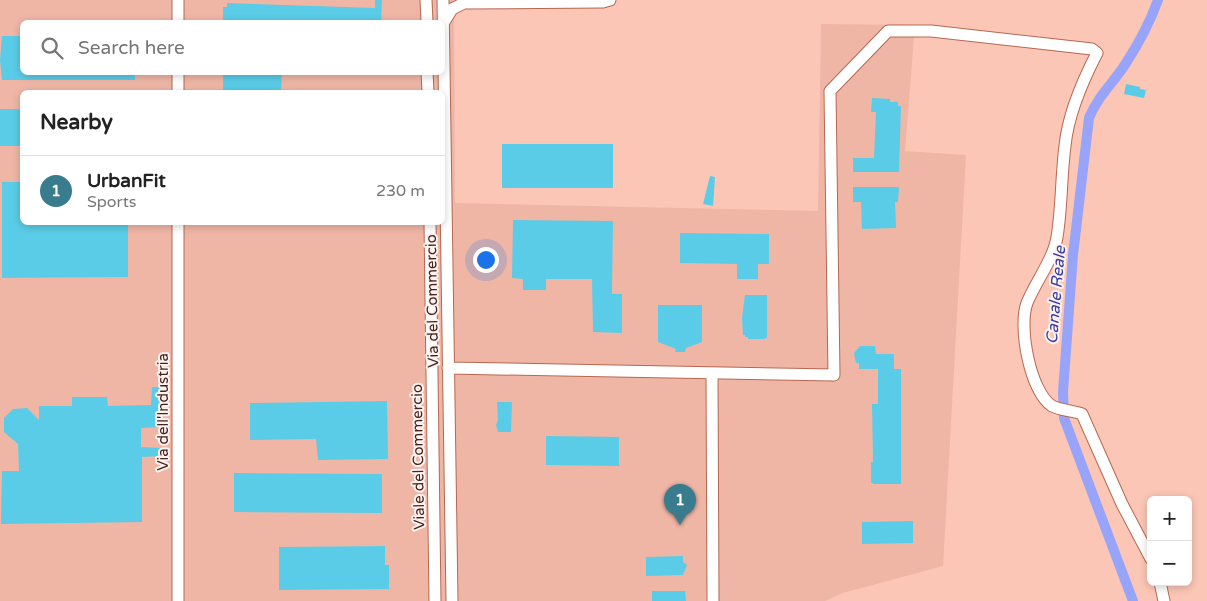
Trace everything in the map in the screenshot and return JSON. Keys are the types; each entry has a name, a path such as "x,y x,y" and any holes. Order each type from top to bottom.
{"street":[{"path":"178,0 178,20"},
{"name":"Via del Commercio","path":"443,0 443,20"},
{"path":"445,21 452,9 464,3 603,2 610,0"},
{"path":"427,20 429,3"},
{"path":"448,368 834,375 830,91 888,31 931,31 1092,48 1097,53 1085,76 1075,103 1065,144 1057,240 1026,304 1024,324 1025,346 1041,394 1053,406 1082,414 1122,504 1147,551"},
{"path":"178,75 178,90"},
{"path":"428,75 428,90"},
{"name":"Via del Commercio","path":"444,75 444,90"},
{"name":"Via del Commercio","path":"445,162 452,601"},
{"name":"Via dell'Industria","path":"178,225 178,601"},
{"name":"Viale del Commercio","path":"430,225 435,601"},
{"path":"712,373 714,601"},
{"path":"1161,586 1164,601"}],"shaded area":[{"path":"0,0 454,0 455,203 818,211 821,24 915,25 905,151 966,155 943,566 843,593 825,601 0,601"}],"building":[{"path":"375,0 382,0 381,20 223,20 223,7 227,7 227,3 375,8"},
{"path":"2,36 20,36 20,75 135,75 135,80 2,80 0,60"},
{"path":"223,75 282,75 281,90 223,90"},
{"path":"1126,84 1146,90 1144,98 1124,94"},
{"path":"872,98 890,99 890,102 898,102 898,106 901,106 899,172 853,172 853,158 874,158 876,112 871,112"},
{"path":"0,109 20,109 20,146 0,146"},
{"path":"502,144 613,144 613,188 502,188"},
{"path":"710,176 715,177 713,206 703,204"},
{"path":"2,182 20,182 20,225 128,225 128,277 2,278"},
{"path":"853,187 899,187 898,202 895,202 896,228 862,229 861,202 853,202"},
{"path":"513,220 613,221 612,294 622,294 622,333 593,332 592,279 546,279 546,290 523,290 523,279 512,278"},
{"path":"680,233 769,234 769,264 758,264 758,279 737,279 737,264 680,263"},
{"path":"745,295 767,295 767,338 765,339 748,339 748,337 743,335 742,318"},
{"path":"658,305 702,305 702,342 686,348 685,352 675,352 676,349 658,342"},
{"path":"860,346 875,346 876,354 894,354 894,369 901,369 901,484 871,483 871,462 873,462 872,404 878,404 878,369 859,369 859,363 856,363 854,353"},
{"path":"152,387 160,387 161,401 163,401 162,427 141,428 141,447 161,448 162,456 142,457 142,522 1,524 2,471 19,471 18,444 4,432 4,418 13,409 27,408 39,420 39,406 72,406 72,397 107,397 108,406 151,405"},
{"path":"387,401 388,459 318,460 316,439 250,440 250,403"},
{"path":"497,402 512,402 511,432 498,432 496,425 498,420"},
{"path":"546,436 619,437 619,466 546,465"},
{"path":"234,473 382,474 382,513 234,512"},
{"path":"913,521 913,543 862,544 862,522"},
{"path":"385,546 385,565 389,565 389,589 279,590 279,547"},
{"path":"683,556 683,562 687,565 683,575 646,576 646,557"},
{"path":"652,591 685,591 686,601 652,601"}],"waterway":[{"name":"Canale Reale","path":"1133,601 1064,418 1063,392 1073,255 1089,118 1097,102 1135,48 1158,0"}],"place":[{"name":"UrbanFit","path":"680,525"}]}
